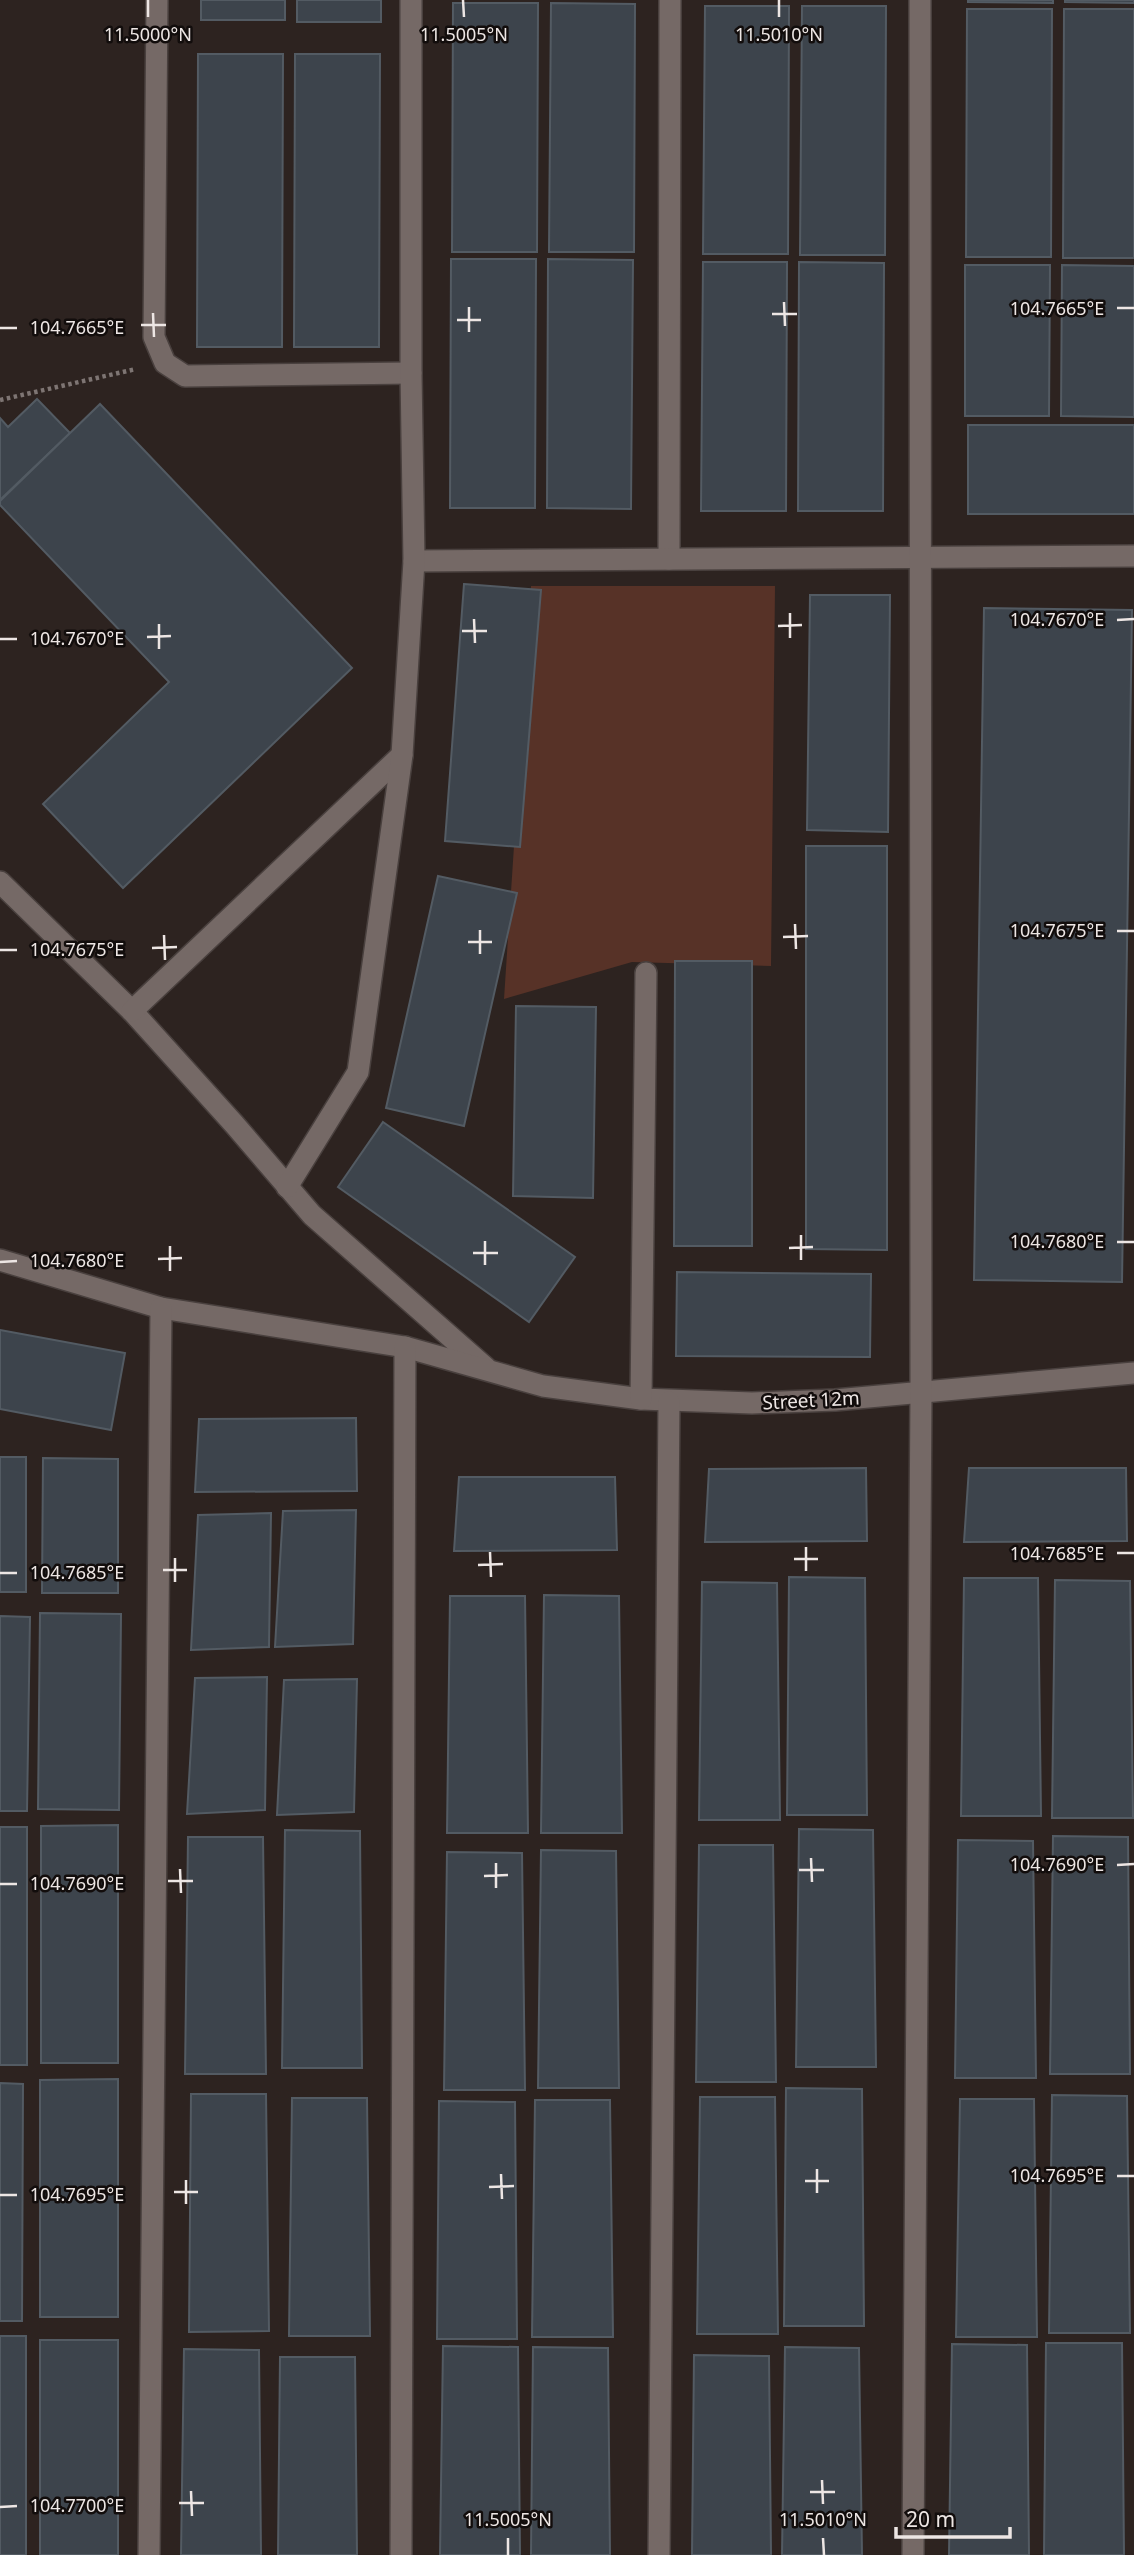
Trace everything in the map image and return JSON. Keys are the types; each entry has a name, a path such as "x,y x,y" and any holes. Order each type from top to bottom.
{"street":[{"path":"157,0 154,337 165,363 185,376 411,373"},
{"path":"287,1187 358,1072 402,755 414,561 411,0"},
{"path":"669,559 670,0"},
{"path":"914,2555 921,1392 920,0"},
{"path":"414,561 1134,556"},
{"path":"132,1011 402,755"},
{"path":"0,881 132,1011 312,1215 491,1372"},
{"path":"640,1399 646,973"},
{"name":"Street 12m","path":"0,1260 160,1308 405,1347 542,1386 669,1402 821,1401 1134,1373"},
{"path":"149,2555 160,1308"},
{"path":"401,2555 405,1347"},
{"path":"659,2555 669,1402"}],"path":[{"path":"0,400 165,363"}],"shaded area":[{"path":"531,586 775,586 771,966 632,962 504,999"}],"building":[{"path":"201,0 285,0 285,20 201,20"},
{"path":"297,0 381,0 381,22 297,22"},
{"path":"1053,0 1053,3 968,2"},
{"path":"1134,0 1134,3 1065,2"},
{"path":"453,3 538,3 537,252 452,252"},
{"path":"551,3 635,4 634,252 549,252"},
{"path":"705,6 789,6 788,254 703,254"},
{"path":"802,6 886,6 885,255 800,255"},
{"path":"967,9 1052,9 1051,257 966,257"},
{"path":"1064,9 1134,9 1134,258 1063,258"},
{"path":"198,54 283,54 282,347 197,347"},
{"path":"295,54 380,54 379,347 294,347"},
{"path":"451,259 536,259 535,508 450,508"},
{"path":"548,259 633,260 631,509 547,508"},
{"path":"703,262 787,262 786,511 701,511"},
{"path":"799,262 884,263 883,511 798,511"},
{"path":"965,265 1050,265 1049,416 965,416"},
{"path":"1062,265 1134,266 1134,417 1061,416"},
{"path":"37,399 70,433 0,500 0,418 8,427"},
{"path":"100,404 352,668 123,888 43,804 169,682 0,505 0,501"},
{"path":"968,425 1134,425 1134,514 968,514"},
{"path":"464,584 541,590 520,847 445,841"},
{"path":"810,595 890,595 888,832 807,830"},
{"path":"984,608 1132,610 1122,1282 974,1280"},
{"path":"806,846 887,846 887,1250 806,1249"},
{"path":"438,876 517,893 464,1126 386,1108"},
{"path":"675,961 752,961 752,1246 674,1246"},
{"path":"516,1006 596,1007 593,1198 513,1196"},
{"path":"383,1122 575,1257 529,1322 338,1187"},
{"path":"677,1272 871,1274 870,1357 676,1356"},
{"path":"0,1330 125,1353 111,1430 0,1409"},
{"path":"356,1418 357,1491 195,1492 199,1419"},
{"path":"0,1457 26,1457 26,1592 0,1592"},
{"path":"43,1458 118,1459 118,1593 42,1593"},
{"path":"866,1468 867,1541 705,1542 709,1469"},
{"path":"969,1468 1126,1468 1127,1541 964,1542"},
{"path":"459,1477 615,1477 617,1550 454,1551"},
{"path":"356,1510 353,1644 275,1647 283,1511"},
{"path":"271,1513 269,1647 191,1650 198,1515"},
{"path":"789,1577 865,1578 867,1815 787,1815"},
{"path":"964,1578 1038,1578 1041,1816 961,1816"},
{"path":"1055,1580 1130,1581 1133,1818 1052,1818"},
{"path":"702,1582 777,1583 780,1820 699,1820"},
{"path":"544,1595 619,1596 622,1833 541,1833"},
{"path":"450,1596 525,1596 528,1833 447,1833"},
{"path":"40,1613 121,1614 119,1810 38,1809"},
{"path":"0,1616 30,1617 27,1811 0,1811"},
{"path":"267,1677 265,1810 187,1814 195,1678"},
{"path":"357,1679 354,1812 277,1815 284,1680"},
{"path":"118,1825 118,2063 41,2063 41,1826"},
{"path":"0,1827 27,1827 27,2065 0,2065"},
{"path":"799,1829 873,1830 876,2067 796,2067"},
{"path":"285,1830 360,1831 362,2068 282,2068"},
{"path":"1053,1836 1128,1837 1130,2074 1050,2074"},
{"path":"188,1837 263,1837 266,2074 185,2074"},
{"path":"958,1840 1033,1841 1036,2078 955,2078"},
{"path":"699,1845 773,1845 776,2082 696,2082"},
{"path":"541,1850 616,1851 619,2088 538,2088"},
{"path":"447,1852 522,1853 525,2090 444,2090"},
{"path":"118,2079 118,2317 40,2317 40,2080"},
{"path":"0,2083 23,2084 22,2321 0,2321"},
{"path":"786,2088 862,2089 864,2326 784,2326"},
{"path":"191,2094 266,2094 269,2331 189,2332"},
{"path":"1052,2095 1127,2096 1130,2333 1049,2333"},
{"path":"700,2097 775,2097 778,2334 697,2334"},
{"path":"292,2098 367,2098 370,2336 289,2336"},
{"path":"960,2099 1034,2099 1037,2337 956,2337"},
{"path":"535,2100 610,2100 613,2337 532,2337"},
{"path":"439,2101 515,2102 517,2339 437,2339"},
{"path":"0,2336 26,2336 26,2555 0,2555"},
{"path":"40,2340 118,2340 118,2555 40,2555"},
{"path":"1046,2343 1122,2343 1124,2555 1044,2555"},
{"path":"952,2344 1027,2345 1029,2555 949,2555"},
{"path":"443,2346 518,2347 520,2555 440,2555"},
{"path":"533,2347 608,2348 610,2555 531,2555"},
{"path":"785,2347 859,2348 862,2555 782,2555"},
{"path":"184,2349 259,2350 261,2555 181,2555"},
{"path":"694,2355 769,2356 771,2555 692,2555"},
{"path":"280,2357 355,2357 357,2555 278,2555"}]}
